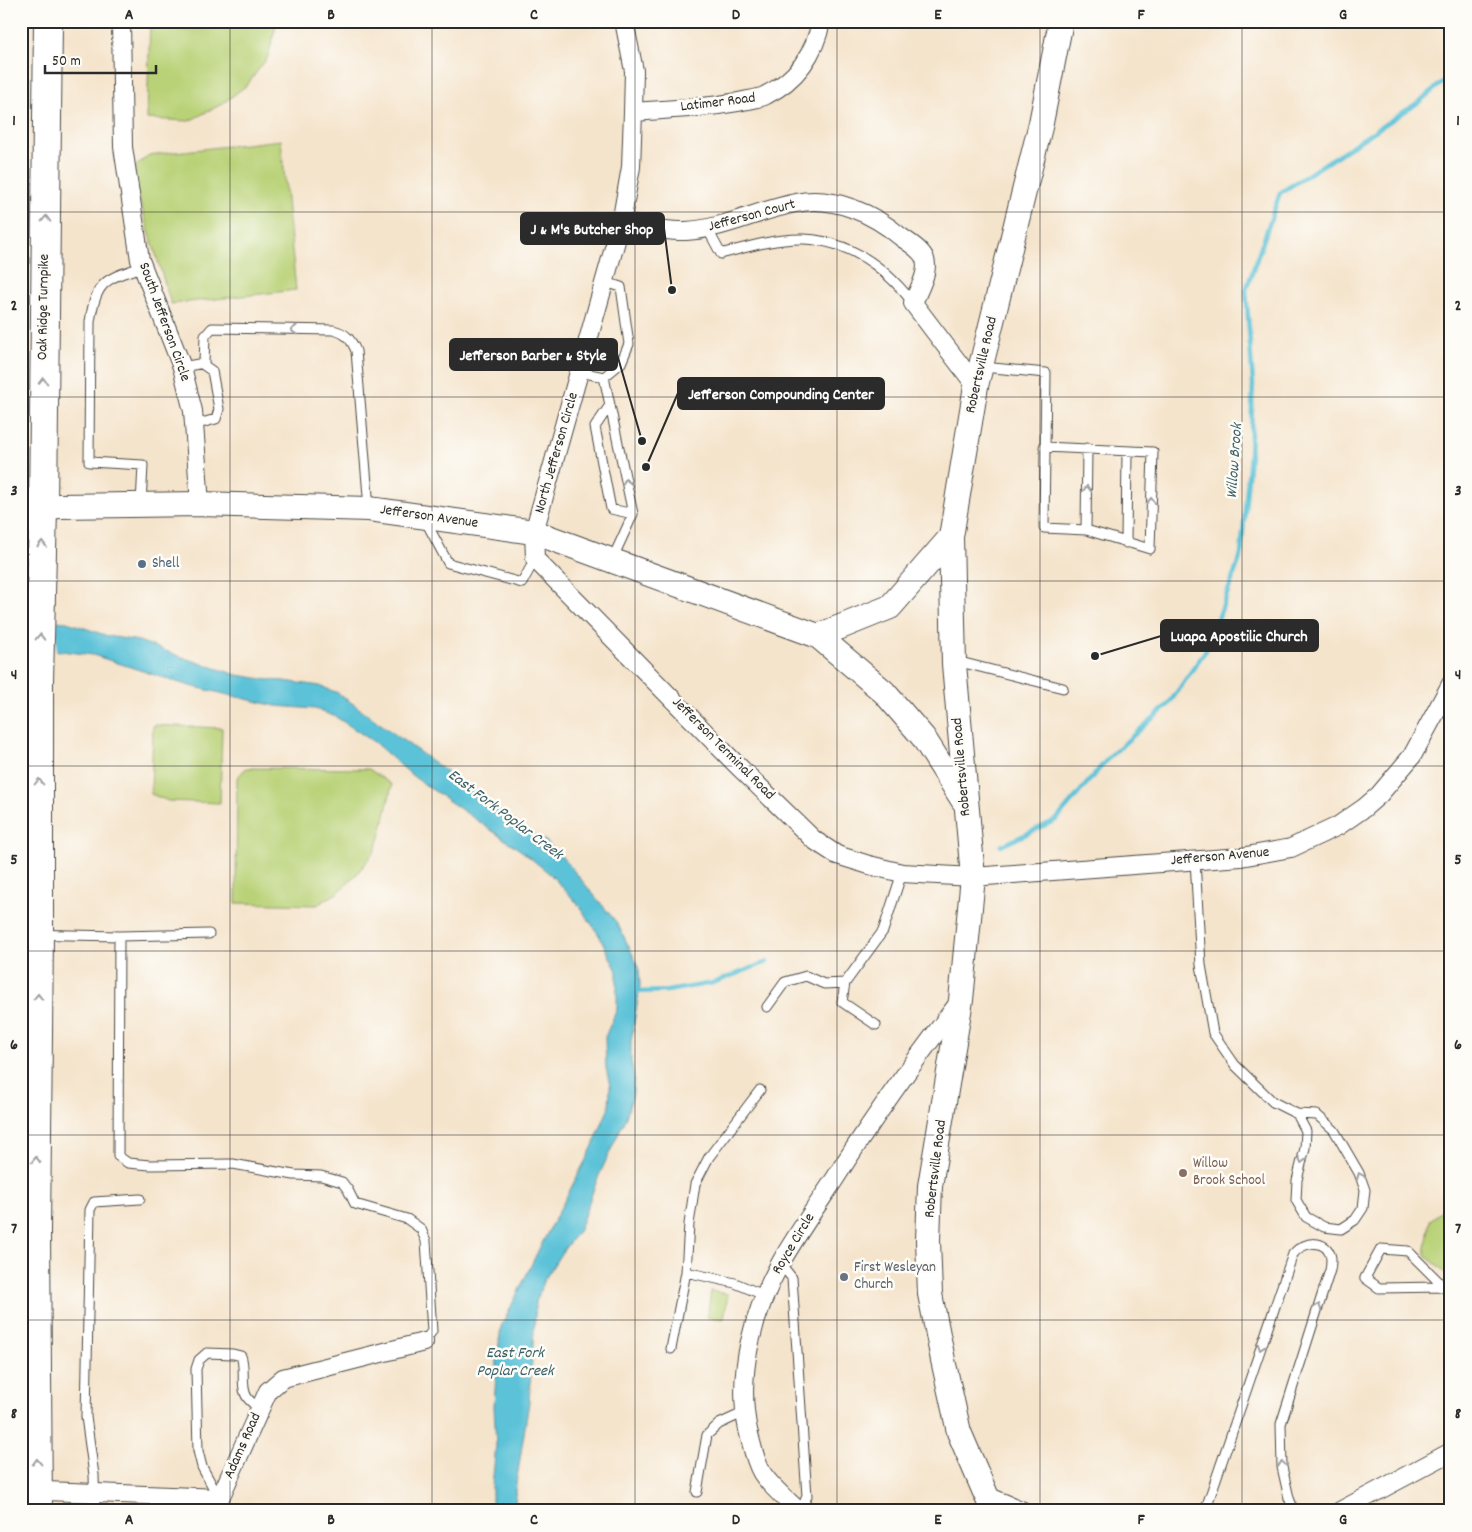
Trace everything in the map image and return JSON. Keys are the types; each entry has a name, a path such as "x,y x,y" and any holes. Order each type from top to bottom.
{"highway":[{"name":"Oak Ridge Turnpike","path":"32,1497 36,1231 30,934 30,826 39,681 41,592 32,509 48,21"}],"street":[{"name":"South Jefferson Circle","path":"121,21 123,147 140,260 182,367 193,411 200,504"},
{"name":"North Jefferson Circle","path":"534,532 621,223 630,167 634,112 634,71 624,21"},
{"name":"Latimer Road","path":"634,112 722,105 765,96 789,80 802,67 812,51 819,33 821,21"},
{"name":"Robertsville Road","path":"990,1503 959,1432 930,1294 928,1240 930,1186 961,1000 973,877 965,803 954,660 951,537 978,377 1041,123 1061,21"},
{"name":"Jefferson Court","path":"621,223 684,231 707,228 798,202 828,202 857,211 890,228 922,253 925,259 926,272 913,303"},
{"path":"913,303 978,377"},
{"name":"Jefferson Avenue","path":"32,509 59,506 200,504 369,508 534,532 818,636 884,692 923,737 965,803"},
{"path":"534,532 535,559"},
{"path":"818,636 890,607 951,537"},
{"name":"Jefferson Terminal Road","path":"535,559 734,762 814,840 837,855 869,866 902,873 973,877"},
{"name":"Jefferson Avenue","path":"973,877 1240,857 1291,848 1338,826 1379,795 1412,756 1451,684"},
{"name":"Royce Circle","path":"796,1509 762,1473 754,1454 745,1412 744,1384 747,1358 755,1321 780,1263 850,1154 931,1038 961,1000"},
{"name":"Adams Road","path":"32,1497 94,1491 223,1504 259,1408 268,1391 283,1378 424,1342"},
{"path":"1340,1511 1451,1452"},
{"path":"990,1503 1023,1511"}],"lane":[{"path":"707,228 720,254 779,241 804,239 832,244 852,251 873,263 898,284 913,303"},
{"path":"141,506 143,465 89,462 90,332 93,300 100,289 113,277 142,267"},
{"path":"604,377 621,363 629,344 621,287 605,282"},
{"path":"202,364 205,360 205,336 212,328 333,330 342,332 353,343 356,351 369,508"},
{"path":"182,367 202,364 212,371 219,412 216,419 194,425"},
{"path":"580,372 604,377"},
{"path":"978,377 1046,373 1044,447 1044,528 1086,530 1150,549 1152,452 1044,447"},
{"path":"604,377 633,514 612,560"},
{"path":"610,406 595,427 611,509 633,514"},
{"path":"1086,530 1087,448"},
{"path":"1126,543 1127,451"},
{"path":"422,515 448,562 522,583 535,559"},
{"path":"954,660 1063,688"},
{"path":"1195,860 1201,965 1213,1034 1235,1065 1273,1102 1297,1114 1316,1115 1334,1130 1359,1173 1365,1190 1364,1208 1355,1220 1341,1229 1324,1227 1306,1217 1296,1200 1297,1180 1305,1148 1306,1131 1297,1114"},
{"path":"876,1025 842,1002 845,984 883,931 902,873"},
{"path":"30,934 118,936 209,934"},
{"path":"118,936 118,1156 128,1163 150,1165 232,1164 294,1175 321,1176 342,1182 355,1204 407,1219 421,1229 426,1241 432,1331 424,1342"},
{"path":"767,1007 785,982 806,976 824,984 845,984"},
{"path":"671,1349 686,1272 689,1224 695,1184 708,1158 760,1090"},
{"path":"96,1511 94,1475 86,1417 90,1210 94,1202 140,1199"},
{"path":"1205,1511 1293,1254 1305,1244 1317,1244 1326,1249 1331,1257 1330,1270 1281,1424 1282,1467 1294,1511"},
{"path":"1442,1287 1379,1288 1365,1278 1381,1249 1408,1251 1451,1294"},
{"path":"780,1263 792,1278 807,1496 796,1509"},
{"path":"686,1272 735,1284 766,1296"},
{"path":"223,1504 202,1467 198,1451 196,1369 199,1360 207,1354 233,1354 241,1356 244,1364 244,1390 247,1397 259,1408"},
{"path":"697,1492 707,1434 719,1424 745,1412"}],"green space":[{"path":"150,21 277,21 268,57 247,85 222,104 189,121 147,119"},
{"path":"281,140 296,290 171,304 134,182 136,166 149,155"},
{"path":"153,725 222,728 220,803 168,801 151,794"},
{"path":"246,768 369,769 392,785 375,851 356,875 339,892 317,905 236,903 237,778"},
{"path":"1451,1204 1451,1277 1425,1255 1430,1220"},
{"path":"711,1291 728,1294 724,1319 707,1317"}],"water":[{"name":"East Fork Poplar Creek","path":"21,618 67,622 108,636 139,641 237,675 320,686 338,693 527,830 547,842 565,860 617,923 639,970 640,986 631,1042 631,1061 634,1076 633,1094 626,1117 597,1180 579,1230 543,1282 536,1302 529,1402 515,1490 516,1511 492,1511 496,1445 494,1406 501,1327 592,1148 609,1107 610,1086 606,1068 605,1037 617,1009 617,971 599,935 577,903 550,874 523,852 414,777 374,742 336,717 315,709 276,706 186,685 93,655 21,646"}],"pier":[{"path":"21,616 57,619 56,653 21,649"}],"waterway":[{"name":"Willow Brook","path":"1001,846 1056,820 1110,756 1168,705 1208,647 1241,555 1250,455 1253,384 1246,290 1280,193 1419,102 1451,75"},
{"name":"Willow Brook","path":"635,992 667,991 713,983 767,962"}],"place":[{"name":"J & M's Butcher Shop","path":"672,290"},
{"name":"Jefferson Barber & Style","path":"642,441"},
{"name":"Jefferson Compounding Center","path":"646,467"},
{"name":"Shell","path":"142,564"},
{"name":"Luapa Apostilic Church","path":"1095,656"},
{"name":"Willow Brook School","path":"1183,1173"},
{"name":"First Wesleyan Church","path":"844,1277"}]}
